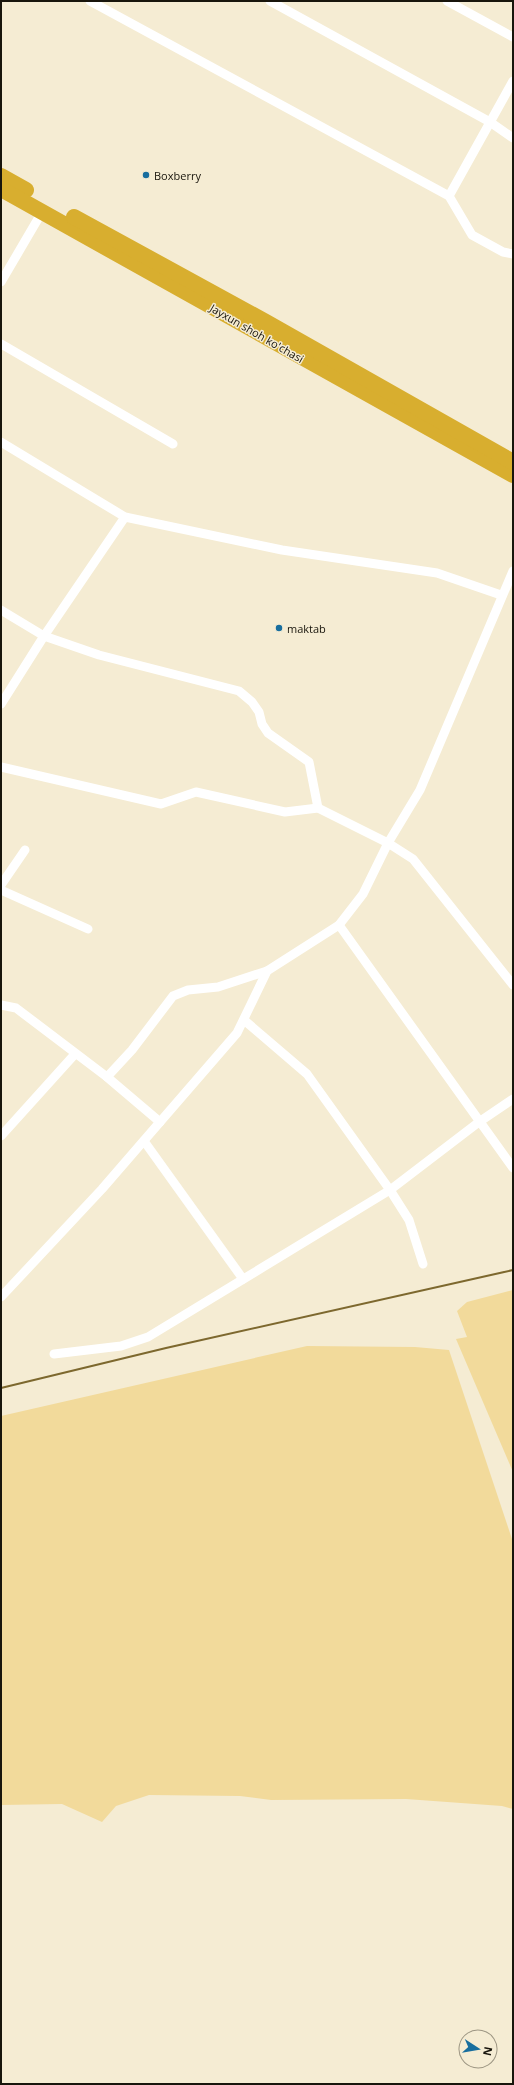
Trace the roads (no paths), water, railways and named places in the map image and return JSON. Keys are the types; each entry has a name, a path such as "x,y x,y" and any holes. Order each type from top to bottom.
{"highway":[{"name":"Jayxun shoh ko'chasi","path":"1,176 266,322 513,462"},
{"name":"Jayxun shoh ko'chasi","path":"1,189 513,475"}],"street":[{"path":"90,1 449,196 472,235 503,252 513,254"},
{"path":"270,1 490,122 513,138"},
{"path":"447,1 513,37"},
{"path":"449,196 513,81"},
{"path":"1,282 42,212"},
{"path":"1,344 173,444"},
{"path":"1,442 125,517 282,550 437,573 501,595"},
{"path":"1,704 44,636 125,517"},
{"path":"107,1077 132,1050 173,996 188,990 218,987 268,971 339,924 363,894 388,843 420,790 501,595 513,571"},
{"path":"1,610 44,636 99,655 239,691 256,707 262,724 268,733 309,762 318,808"},
{"path":"1,767 161,804 196,792 285,812 318,808 388,843 413,859 513,985"},
{"path":"1,885 25,850"},
{"path":"1,890 88,929"},
{"path":"339,924 513,1168"},
{"path":"1,1297 144,1141 237,1033 268,971"},
{"path":"2,1008 16,1008 107,1077 160,1122"},
{"path":"244,1020 308,1074 390,1190 409,1220 423,1264"},
{"path":"1,1136 75,1054"},
{"path":"54,1354 121,1346 148,1337 390,1190 479,1122 513,1099"},
{"path":"144,1141 243,1279"}],"waterway":[{"path":"1,1388 166,1348 513,1270"}],"place":[{"name":"Boxberry","path":"146,175"},
{"name":"maktab","path":"279,628"}]}
